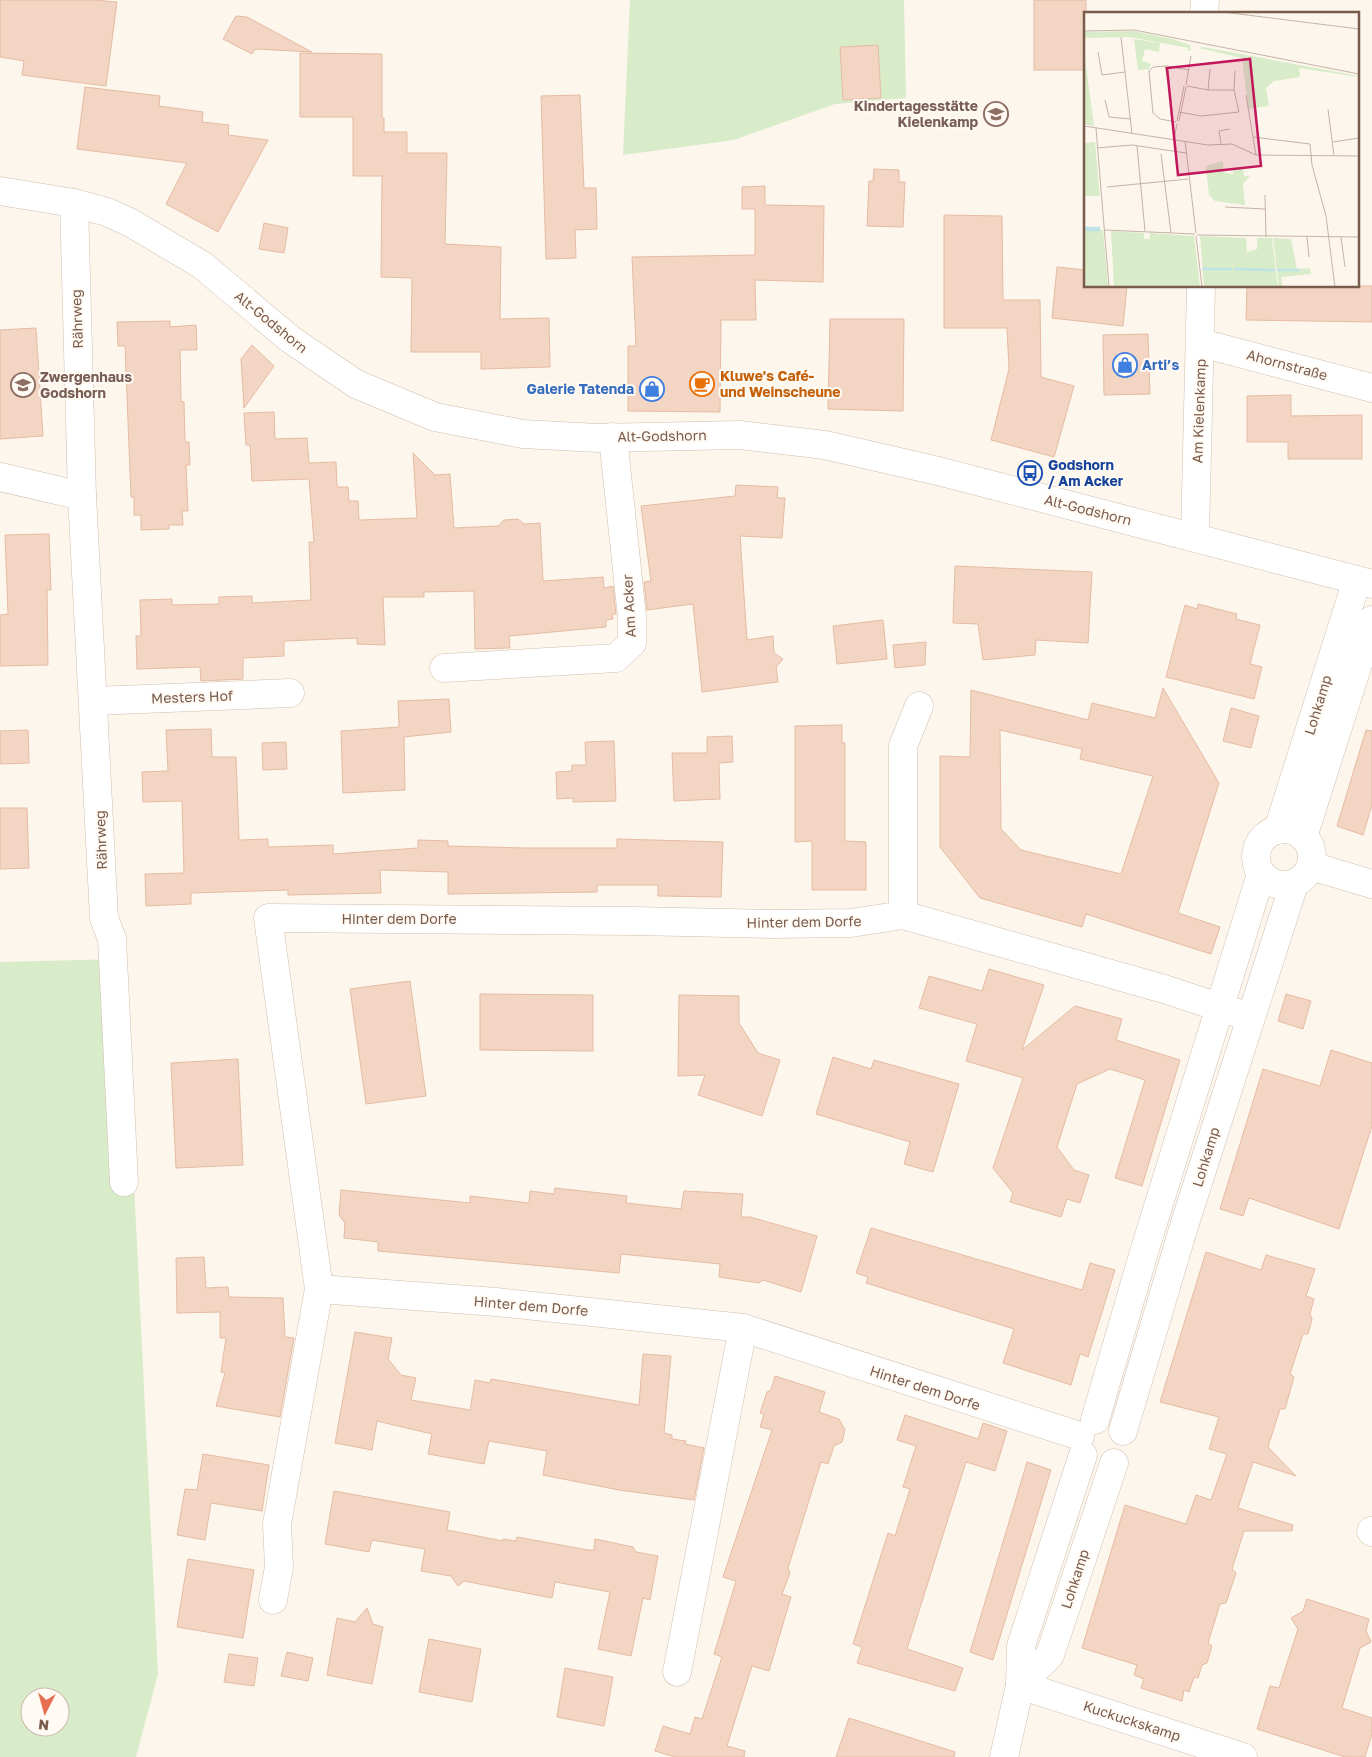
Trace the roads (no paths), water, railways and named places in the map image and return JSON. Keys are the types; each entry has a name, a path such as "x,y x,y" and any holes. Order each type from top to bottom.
{"street":[{"name":"Alt-Godshorn","path":"0,191 74,202 107,212 160,238 194,259 318,360 364,388 435,417 523,434 613,437 740,435 825,445 938,471 1099,514 1195,536 1364,582"},
{"name":"Rährweg","path":"74,202 82,496 104,918 112,939 124,1182"},
{"name":"Am Kielenkamp","path":"1195,536 1201,288"},
{"name":"Ahornstraße","path":"1201,343 1372,388"},
{"name":"Am Acker","path":"444,668 616,658 632,643 632,617 613,437"},
{"path":"0,477 82,496"},
{"name":"Lohkamp","path":"1291,833 1364,582"},
{"name":"Lohkamp","path":"1291,833 1372,620"},
{"name":"Mesters Hof","path":"94,701 290,693"},
{"path":"904,915 904,746 919,706"},
{"path":"1004,1757 1020,1685 1021,1646 1261,874 1256,858 1257,849 1267,835 1291,833"},
{"name":"Lohkamp","path":"1020,1685 1050,1655 1114,1463 1124,1452 1126,1444 1123,1432 1185,1223 1250,1017 1311,849 1291,833"},
{"path":"1261,874 1276,884 1303,875 1372,884"},
{"name":"Hinter dem Dorfe","path":"273,1600 279,1567 276,1524 319,1289 268,918 771,924 851,923 904,915 1220,1006 1250,1017"},
{"name":"Hinter dem Dorfe","path":"319,1289 496,1302 743,1328 1086,1437"},
{"path":"677,1672 743,1328"},
{"path":"1086,1437 1108,1419 1120,1426 1123,1432"},
{"path":"1086,1437 1093,1464 1100,1466 1114,1463"},
{"name":"Kuckuckskamp","path":"1020,1685 1243,1757"}],"place":[{"name":"Kindertagesstätte Kielenkamp","path":"996,114"},
{"name":"Arti’s","path":"1125,365"},
{"name":"Kluwe's Café- und Weinscheune","path":"702,384"},
{"name":"Zwergenhaus Godshorn","path":"23,385"},
{"name":"Galerie Tatenda","path":"652,389"},
{"name":"Godshorn / Am Acker","path":"1030,473"}]}
